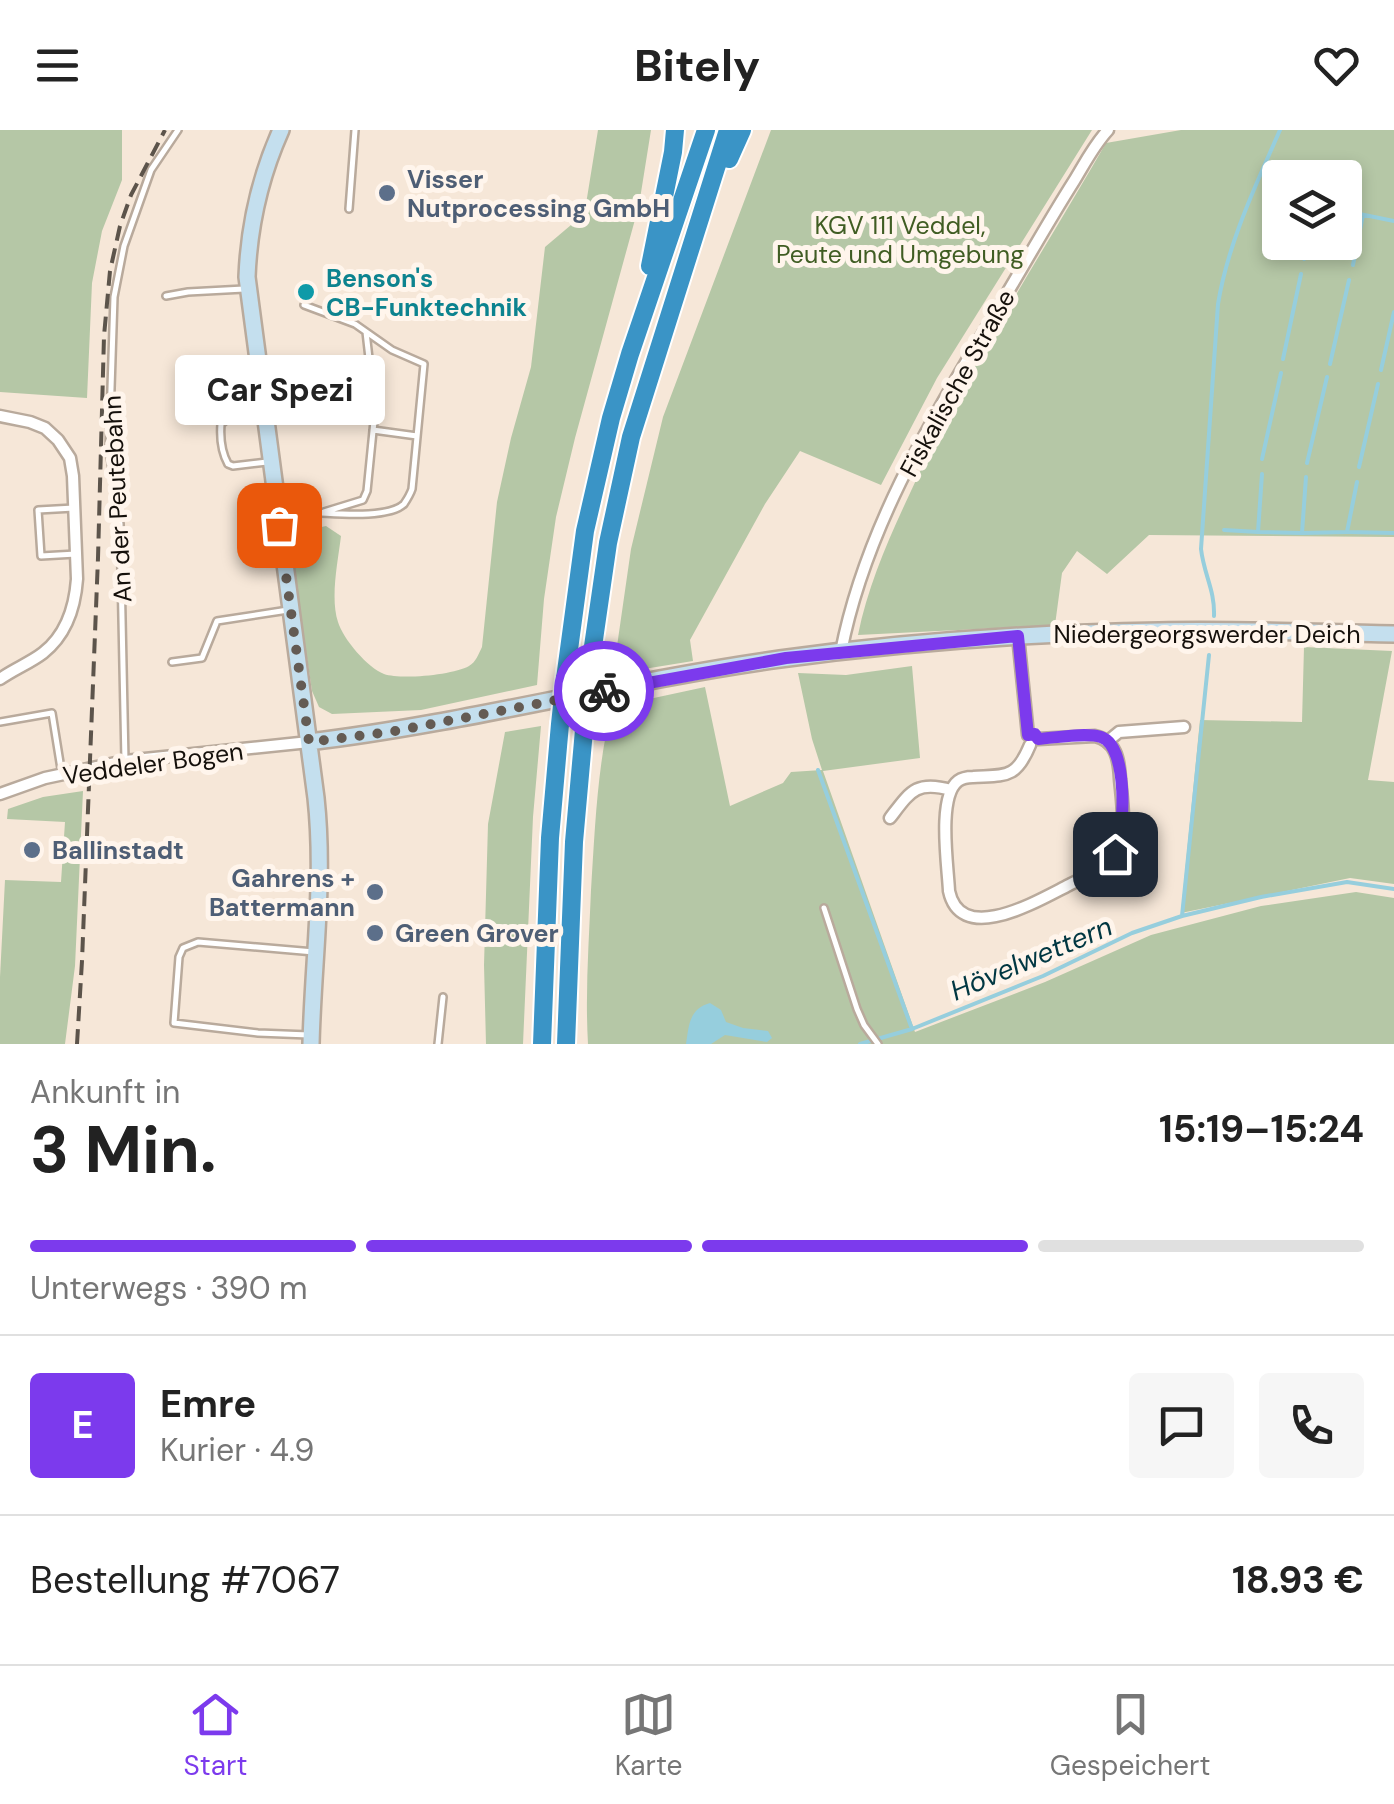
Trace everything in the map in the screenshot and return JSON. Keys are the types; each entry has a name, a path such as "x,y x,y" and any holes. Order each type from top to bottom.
{"highway":[{"path":"630,354 659,228 675,130"},
{"path":"542,1044 550,838 565,679 588,515 630,354 706,130"},
{"path":"566,1044 570,911 585,719 608,543 630,436 728,130"},
{"path":"695,232 742,130"}],"street":[{"path":"281,130 255,204 247,289 321,846 311,1039"},
{"name":"Fiskalische Straße","path":"841,652 858,582 916,450 1053,214 1108,130"},
{"path":"0,416 45,428 70,458 76,554 76,593 60,634 43,653 0,679"},
{"name":"Niedergeorgswerder Deich","path":"309,742 390,732 686,675 841,652 1018,636 1161,631 1394,634"},
{"path":"1018,636 1032,740 1012,773 958,781 951,790 946,813 951,901 967,916 1014,912 1108,863 1120,842 1120,770 1108,741 1095,736 1032,740"},
{"path":"1108,741 1118,732 1184,727"},
{"name":"Veddeler Bogen","path":"0,794 62,775 125,762 309,742"},
{"path":"890,818 909,794 921,786 951,790"}],"lane":[{"name":"An der Peutebahn","path":"125,762 120,524 109,449 114,297 124,246 152,170 178,130"},
{"path":"349,209 356,130"},
{"path":"166,296 247,289"},
{"path":"304,306 355,324 392,350 424,364 412,489 405,503 387,511 321,513 366,498 375,411 366,332"},
{"path":"181,390 260,384"},
{"path":"263,413 226,420 220,432 228,464 270,462"},
{"path":"373,430 418,436"},
{"path":"74,508 38,510 41,556 76,554"},
{"path":"172,662 202,658 217,621 291,610"},
{"path":"0,722 52,713 62,775"},
{"path":"824,908 857,1009 878,1044"},
{"path":"311,1039 174,1023 179,957 184,948 198,942 316,952"},
{"path":"438,1044 443,998"}],"green space":[{"path":"0,130 122,130 122,180 102,231 92,283 87,398 0,392"},
{"path":"598,130 651,130 639,205 556,517 537,685 421,710 332,714 319,707 312,691 291,554 300,553 295,533 326,526 341,536 335,591 338,622 351,644 378,671 402,677 427,676 461,669 477,658 482,647 497,502 531,367 545,247 571,225 586,204"},
{"name":"KGV 111 Veddel, Peute und Umgebung","path":"771,130 1092,130 937,378 881,485 800,451 765,504 690,640 693,661 613,674 631,549 663,417"},
{"path":"1181,130 1394,130 1394,537 1149,535 1107,574 1077,551 1062,573 1055,625 858,635 867,598 903,509 979,358 1106,143"},
{"path":"1304,647 1392,651 1368,780 1394,782 1394,884 1350,878 1181,913 1200,720 1302,722"},
{"path":"912,666 920,758 823,771 915,1032 1045,982 1151,935 1261,906 1356,892 1394,898 1394,1044 588,1044 595,821 612,707 705,687 730,806 783,783 791,772 822,770 798,673 846,675"},
{"path":"541,726 523,1044 486,1044 488,824 505,732"},
{"path":"83,791 75,966 65,1044 0,1044 5,880 61,882 65,822 7,819 8,809 43,797"}],"water":[{"path":"710,1003 721,1010 726,1022 768,1031 772,1038 767,1042 725,1035 711,1044 686,1044 694,1014"}],"waterway":[{"path":"1214,616 1201,549 1218,304 1235,237 1280,130"},
{"path":"1362,214 1394,221"},
{"path":"1353,265 1363,215"},
{"path":"1283,359 1301,274"},
{"path":"1330,364 1349,280"},
{"path":"1381,370 1394,312"},
{"path":"1262,459 1281,373"},
{"path":"1307,463 1327,377"},
{"path":"1359,467 1378,384"},
{"path":"1224,530 1258,532 1262,474"},
{"path":"1258,532 1302,533 1306,477"},
{"path":"1303,533 1347,532 1357,482"},
{"path":"1349,532 1394,533"},
{"path":"1182,916 1209,655"},
{"path":"818,770 912,1029"},
{"name":"Hövelwettern","path":"860,1044 912,1029 1043,976 1132,933 1182,916 1347,882 1394,889"}],"railway":[{"path":"77,1044 104,336 110,271 131,195 165,130"}],"way so far":[{"path":"279,525 309,742 390,732 604,691"}],"place":[{"name":"Visser Nutprocessing GmbH","path":"387,193"},
{"name":"Benson's CB-Funktechnik","path":"306,292"},
{"name":"Car Spezi","path":"279,525"},
{"name":"Ballinstadt","path":"32,850"},
{"name":"Gahrens + Battermann","path":"375,892"},
{"name":"Green Grover","path":"375,933"}],"route":[{"path":"604,691 786,658 1018,636 1028,735 1035,734 1038,739 1099,736 1115,750 1120,770 1122,829 1115,854"}]}
